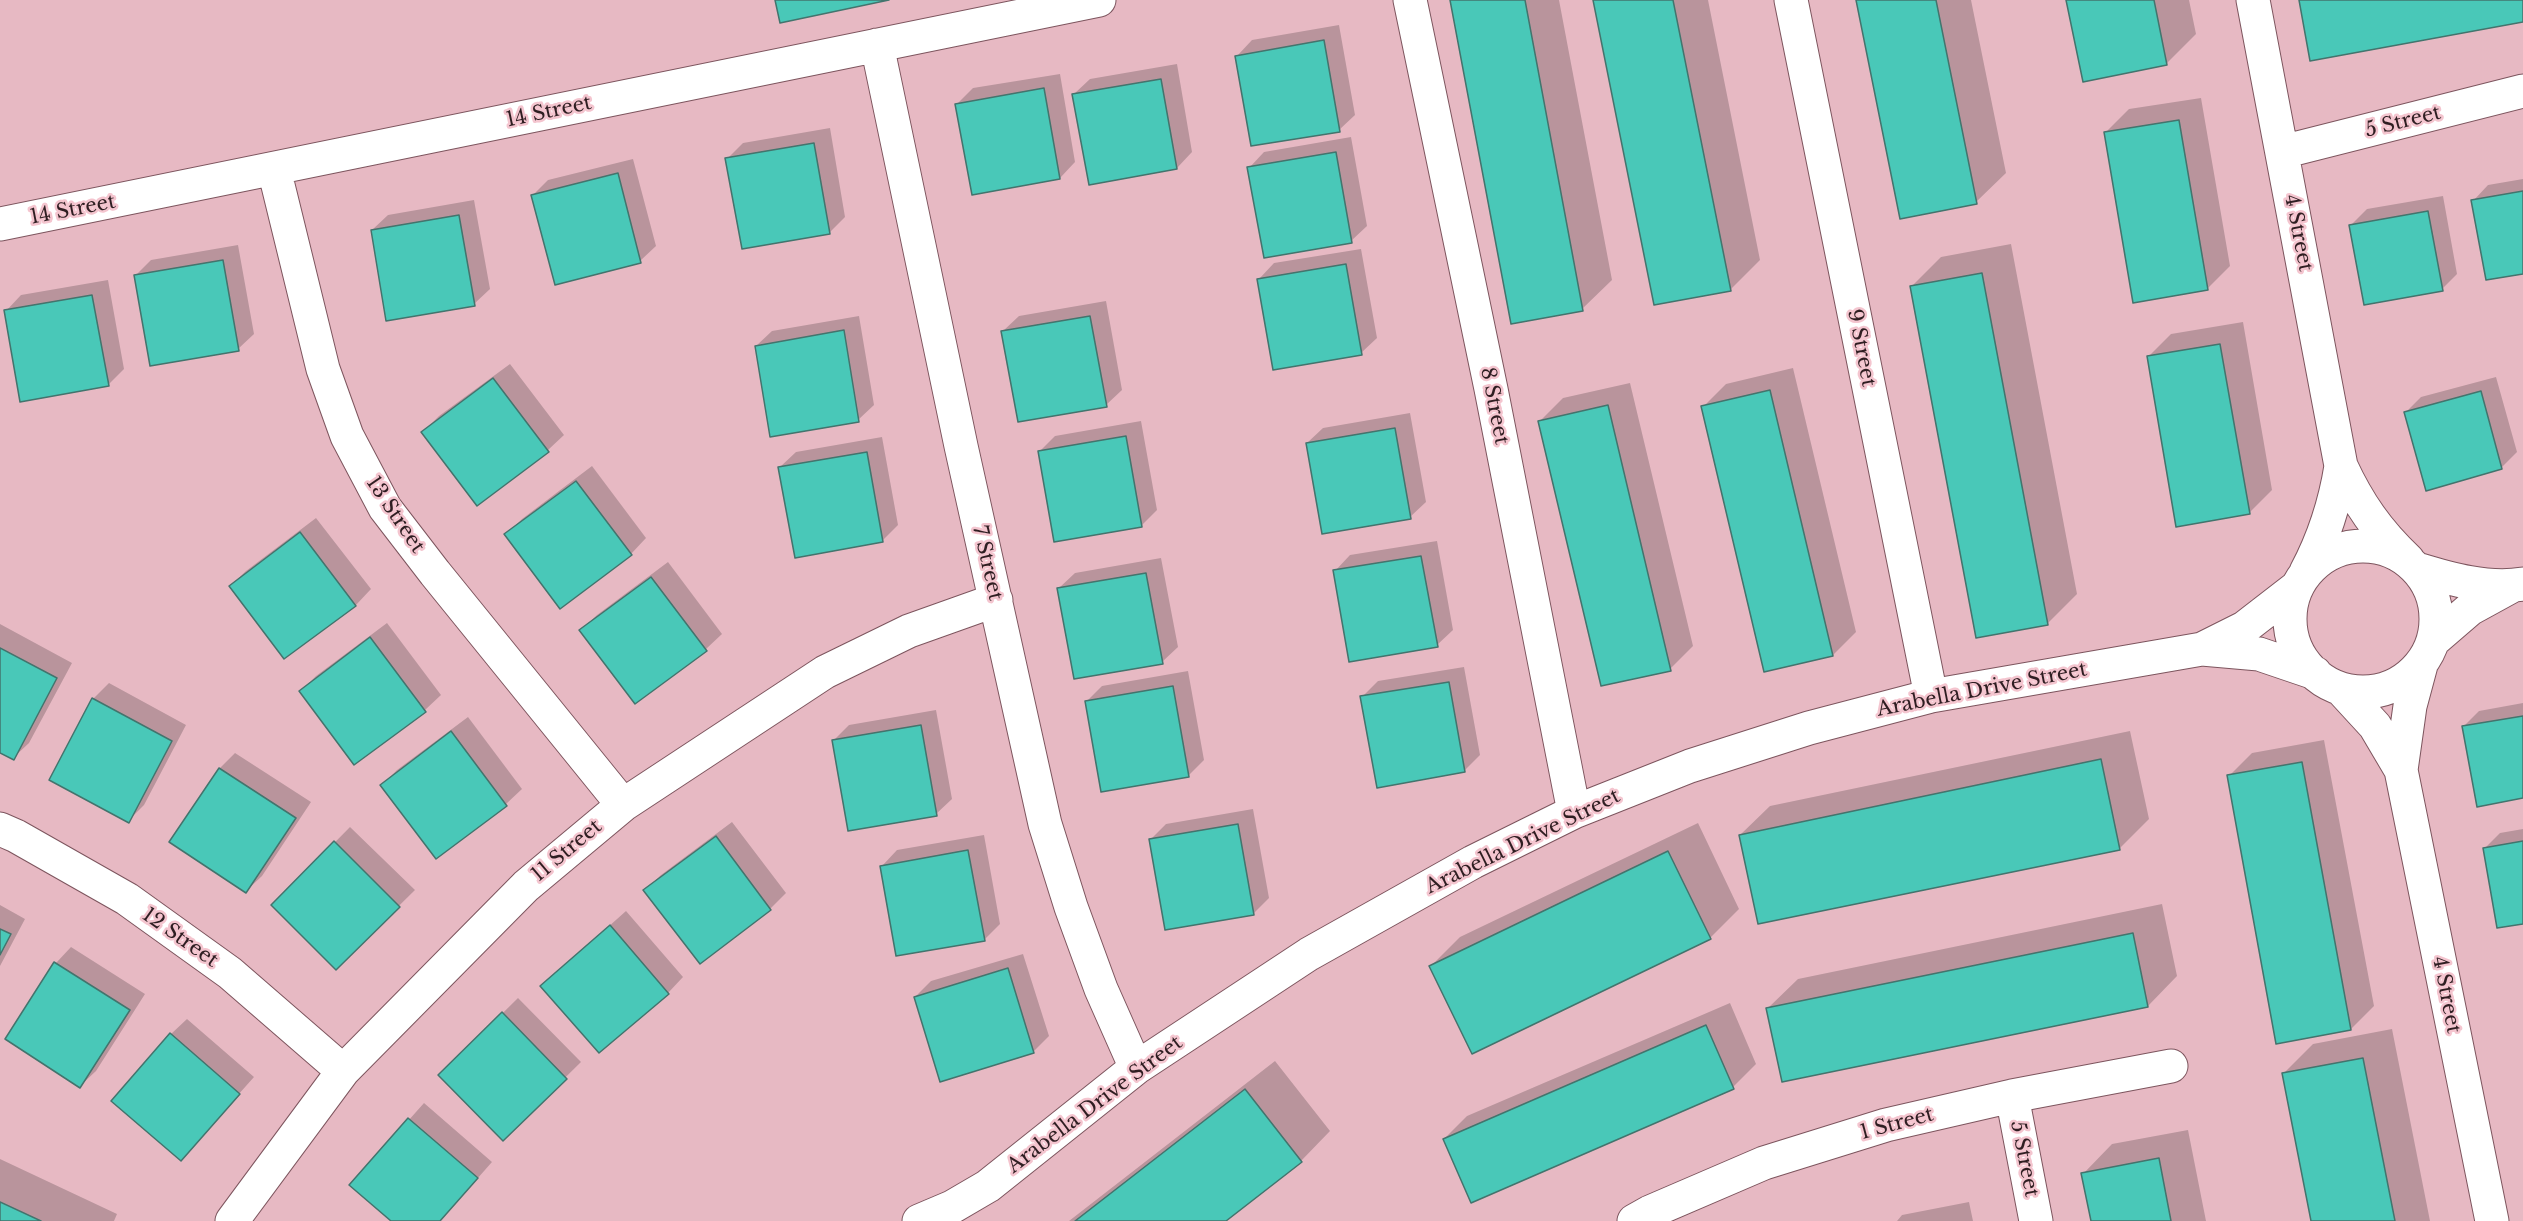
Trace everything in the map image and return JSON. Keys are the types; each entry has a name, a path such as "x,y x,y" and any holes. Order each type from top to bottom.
{"street":[{"name":"14 Street","path":"0,225 1099,0"},
{"name":"8 Street","path":"1410,0 1491,389 1574,812"},
{"name":"9 Street","path":"1791,0 1931,696"},
{"name":"4 Street","path":"2253,0 2341,466"},
{"name":"7 Street","path":"877,45 961,446 1045,824 1071,907 1101,989 1136,1068"},
{"name":"5 Street","path":"2282,152 2523,91"},
{"name":"13 Street","path":"274,169 323,369 347,436 386,508 435,573 623,805"},
{"path":"2341,466 2369,518 2387,541 2413,565 2431,590 2436,615 2410,706 2401,770"},
{"path":"2341,466 2328,524 2300,582 2290,610 2291,633 2300,655 2375,726 2401,770"},
{"path":"2202,649 2244,628 2300,582 2318,561 2340,549 2363,545 2387,549 2413,565 2464,581 2517,585"},
{"path":"2202,649 2259,654 2363,692 2384,689 2404,680 2427,652 2470,609 2517,585"},
{"name":"11 Street","path":"232,1221 343,1071 526,886 623,805 825,672 909,631 996,600"},
{"name":"Arabella Drive Street","path":"988,1186 1136,1068 1309,954 1473,862 1574,812 1712,759 1809,728 1931,696 2202,649"},
{"name":"4 Street","path":"2401,770 2492,1221"},
{"name":"12 Street","path":"0,829 127,899 230,973 343,1071"},
{"name":"1 Street","path":"1646,1218 1764,1163 1886,1125 2012,1096 2171,1066"},
{"name":"5 Street","path":"2012,1096 2036,1221"},
{"path":"919,1221 952,1207 988,1186"},
{"path":"963,1221 988,1186"}],"building":[{"path":"775,0 889,0 780,23"},
{"path":"1450,0 1525,0 1583,311 1511,324"},
{"path":"1593,0 1673,0 1731,291 1654,305"},
{"path":"1856,0 1936,0 1977,204 1900,219"},
{"path":"2066,0 2154,0 2167,65 2083,82"},
{"path":"2299,0 2523,0 2523,22 2310,61"},
{"path":"1324,40 1340,132 1251,146 1235,56"},
{"path":"1161,79 1177,169 1089,185 1072,94"},
{"path":"1044,88 1060,179 972,195 955,104"},
{"path":"2179,120 2208,290 2133,303 2104,132"},
{"path":"814,143 830,234 742,249 725,158"},
{"path":"1336,152 1352,243 1264,258 1247,167"},
{"path":"618,173 641,263 555,285 531,195"},
{"path":"2523,191 2523,274 2486,280 2471,200"},
{"path":"2428,211 2443,291 2364,305 2349,225"},
{"path":"459,215 475,306 386,321 371,230"},
{"path":"223,260 239,351 150,366 134,275"},
{"path":"1346,264 1362,355 1273,370 1257,279"},
{"path":"1982,273 2048,625 1976,638 1910,286"},
{"path":"92,295 109,386 20,402 4,310"},
{"path":"1090,316 1107,407 1018,422 1001,331"},
{"path":"844,330 859,422 770,437 755,346"},
{"path":"2220,344 2250,514 2176,527 2147,356"},
{"path":"493,378 549,452 477,506 421,432"},
{"path":"1770,390 1833,656 1764,672 1701,406"},
{"path":"2481,391 2502,469 2426,491 2404,412"},
{"path":"1608,405 1671,671 1601,686 1538,421"},
{"path":"1395,428 1411,519 1322,534 1306,443"},
{"path":"1126,436 1142,527 1054,542 1038,451"},
{"path":"867,452 883,542 795,558 778,467"},
{"path":"576,481 632,555 560,609 504,534"},
{"path":"300,532 356,606 284,659 229,586"},
{"path":"1421,556 1438,647 1349,662 1333,570"},
{"path":"1146,573 1163,664 1074,679 1057,588"},
{"path":"651,577 707,651 635,704 579,630"},
{"path":"370,637 426,712 354,765 299,691"},
{"path":"0,648 57,678 14,760 0,753"},
{"path":"1449,682 1465,772 1377,788 1360,696"},
{"path":"1173,686 1189,777 1101,792 1085,701"},
{"path":"92,698 172,741 129,823 49,780"},
{"path":"2523,716 2523,798 2477,807 2462,726"},
{"path":"921,725 937,816 848,831 832,740"},
{"path":"451,731 507,806 436,859 380,785"},
{"path":"2101,759 2120,850 1758,924 1739,835"},
{"path":"2302,762 2351,1030 2276,1044 2227,775"},
{"path":"219,768 296,818 246,893 169,842"},
{"path":"1238,824 1254,915 1165,930 1149,839"},
{"path":"716,836 771,910 700,964 643,890"},
{"path":"334,841 400,907 336,970 271,905"},
{"path":"2523,841 2523,924 2497,928 2483,848"},
{"path":"968,850 985,941 896,956 880,866"},
{"path":"1668,851 1711,939 1472,1054 1429,966"},
{"path":"610,925 669,994 599,1053 540,986"},
{"path":"0,929 11,934 0,955"},
{"path":"2133,933 2148,1007 1782,1082 1766,1008"},
{"path":"54,962 130,1010 80,1088 5,1039"},
{"path":"1008,968 1034,1053 940,1082 914,997"},
{"path":"502,1012 567,1079 503,1141 438,1075"},
{"path":"1706,1025 1734,1089 1471,1203 1443,1139"},
{"path":"170,1033 240,1094 181,1161 111,1101"},
{"path":"2363,1058 2395,1221 2311,1221 2282,1073"},
{"path":"1245,1089 1302,1162 1226,1221 1075,1221"},
{"path":"408,1118 478,1178 440,1221 391,1221 349,1185"},
{"path":"2159,1158 2171,1221 2091,1221 2081,1173"},
{"path":"0,1202 41,1221 0,1221"}]}
